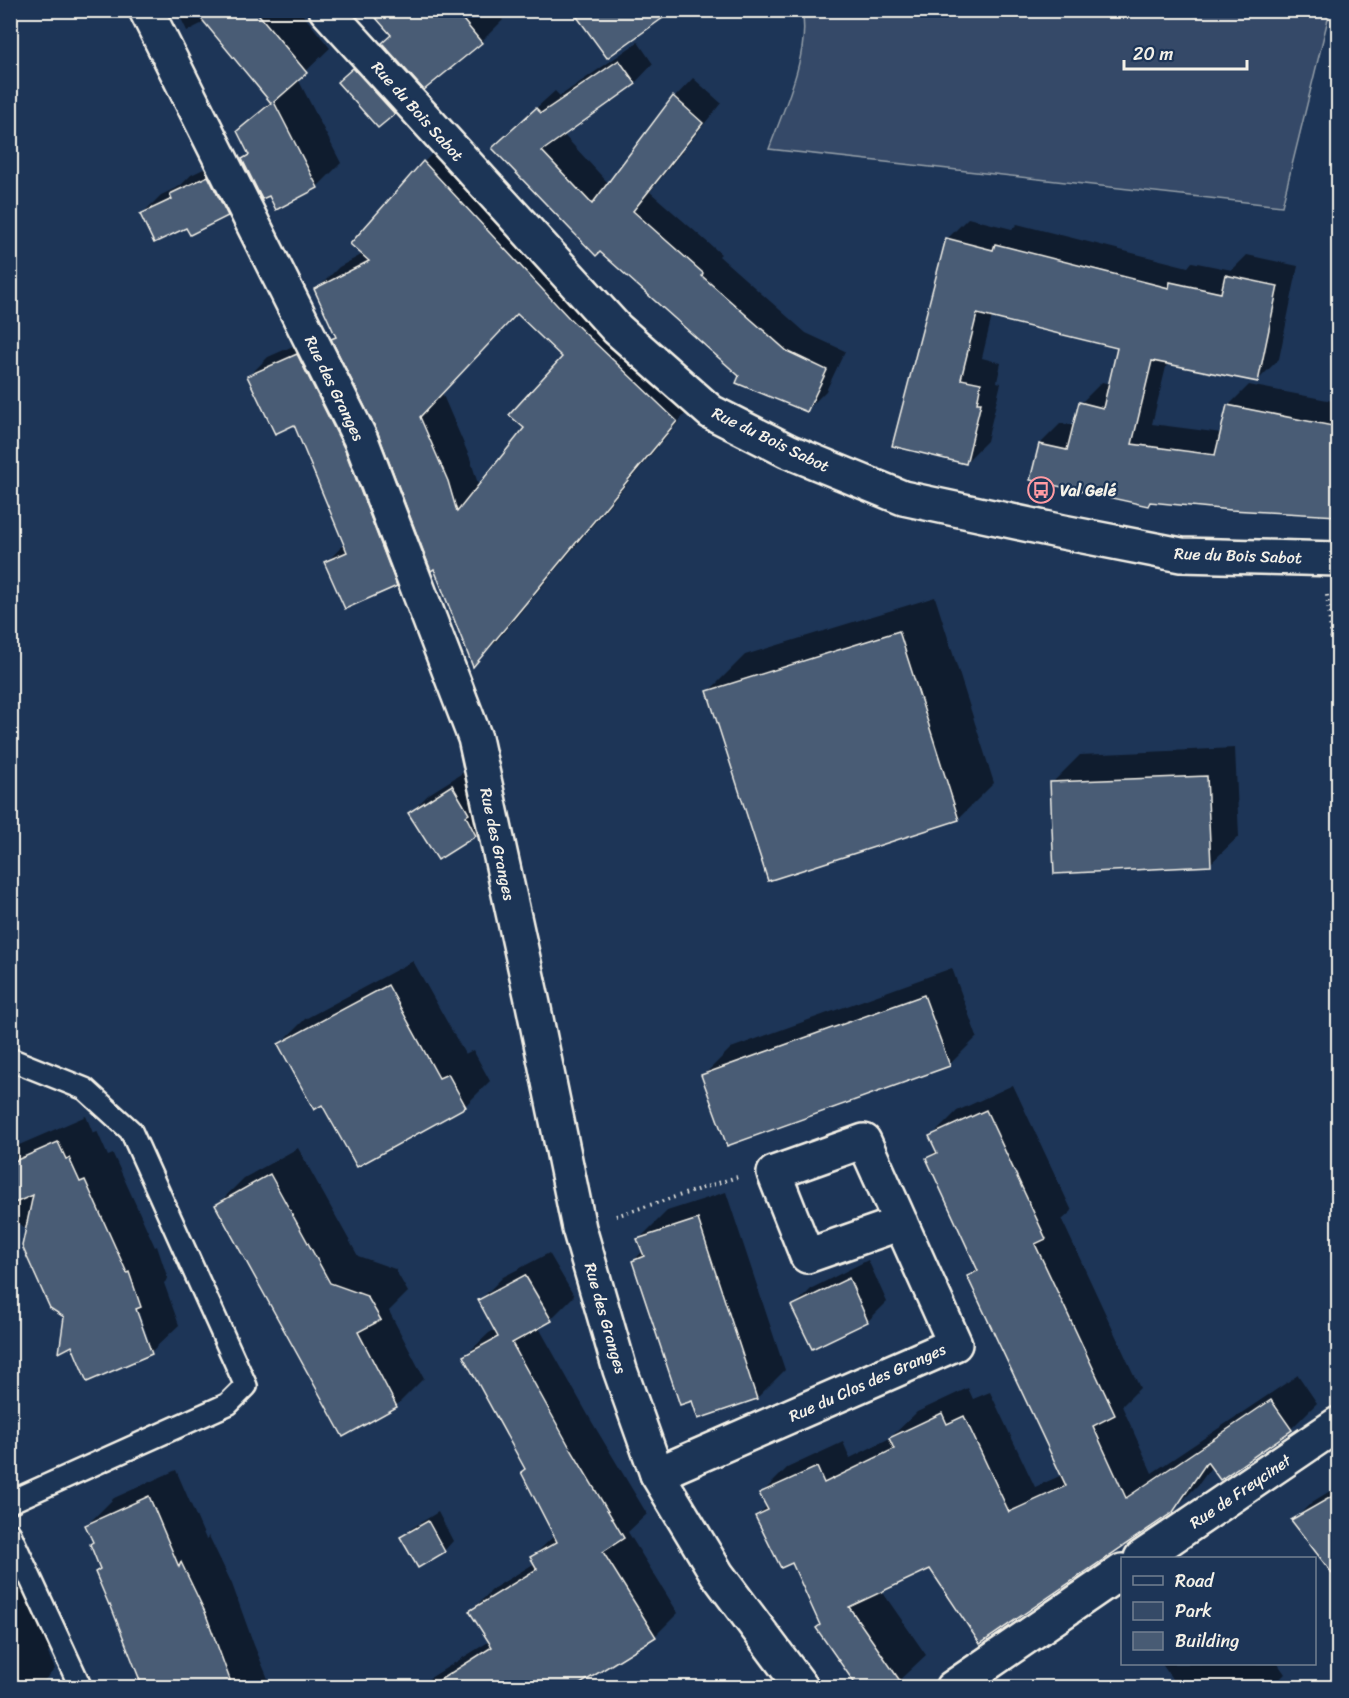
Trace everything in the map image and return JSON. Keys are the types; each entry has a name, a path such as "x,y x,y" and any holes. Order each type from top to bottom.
{"street":[{"name":"Rue des Granges","path":"146,10 361,440 475,738 579,1228 620,1370 657,1474 717,1574 802,1688"},
{"name":"Rue du Bois Sabot","path":"326,10 617,329 711,412 788,451 903,498 1181,555 1331,559"},
{"name":"Rue du Clos des Granges","path":"657,1474 955,1344 864,1141 774,1173"},
{"path":"774,1173 807,1256 901,1223"},
{"name":"Rue de Freycinet","path":"1142,1557 1338,1424"},
{"path":"952,1688 1121,1572"}],"lane":[{"path":"10,1059 85,1089 131,1131 246,1386 228,1404 10,1502"},
{"path":"10,1534 81,1688"}],"path":[{"path":"1331,559 1338,694"},
{"path":"579,1228 734,1178 774,1173"}],"green space":[{"path":"802,10 1330,11 1282,206 769,149 799,62 804,27"}],"building":[{"path":"194,10 255,10 307,73 274,102 318,188 276,210 269,196 262,199 242,159 249,155 237,131 271,103"},
{"path":"369,10 455,10 482,43 424,90 382,43 391,35"},
{"path":"572,10 674,10 607,58"},
{"path":"619,60 636,84 542,151 592,204 673,96 703,123 633,211 787,351 827,370 807,412 736,383 739,376 600,252 596,256 492,148 536,108 541,113"},
{"path":"353,68 395,114 378,128 337,82"},
{"path":"423,161 569,318 677,421 473,667 434,569 431,571 378,433 331,339 336,337 314,289 369,261 350,244","holes":["517,314 562,357 509,415 524,428 457,512 448,481 420,417"]},
{"path":"208,176 228,216 190,235 186,228 154,243 140,214 172,199 170,194"},
{"path":"946,238 993,250 995,244 1169,288 1170,282 1221,293 1225,275 1278,286 1258,382 1152,361 1132,444 1215,455 1227,405 1338,427 1338,516 1231,510 1150,502 1148,506 1030,480 1039,444 1067,450 1079,402 1103,408 1117,348 977,314 961,379 981,383 977,403 981,403 966,464 892,446"},
{"path":"297,354 344,448 397,586 345,609 324,562 347,552 294,425 275,434 247,376"},
{"path":"899,631 959,820 768,881 707,691"},
{"path":"1207,776 1211,866 1054,874 1050,782"},
{"path":"452,785 469,814 466,816 476,836 438,860 408,813"},
{"path":"388,985 439,1078 448,1074 466,1107 357,1167 322,1105 314,1110 278,1044"},
{"path":"924,995 950,1066 727,1146 701,1075"},
{"path":"986,1110 1046,1239 1035,1244 1115,1415 1093,1426 1126,1498 1271,1400 1292,1430 1220,1480 1207,1462 1173,1512 980,1644 930,1569 849,1607 905,1688 858,1688 816,1628 820,1625 792,1563 781,1568 755,1516 768,1510 759,1493 817,1467 824,1483 894,1449 889,1438 942,1413 947,1424 964,1416 1009,1512 1066,1486 967,1276 978,1271 926,1158 937,1153 929,1136"},
{"path":"58,1142 66,1159 69,1158 80,1182 85,1180 127,1273 129,1272 141,1307 136,1309 152,1354 87,1382 72,1346 59,1353 64,1317 50,1308 22,1246 33,1195 10,1205 10,1163"},
{"path":"270,1174 330,1283 367,1296 381,1320 358,1332 397,1407 343,1437 215,1205"},
{"path":"698,1219 757,1399 698,1419 692,1401 680,1405 632,1261 644,1256 637,1239"},
{"path":"525,1275 552,1321 512,1343 569,1446 624,1538 603,1552 656,1637 574,1688 427,1688 492,1647 469,1611 537,1569 530,1557 557,1542 521,1472 525,1469 463,1356 498,1337 478,1300"},
{"path":"849,1278 868,1322 812,1349 791,1306"},
{"path":"1338,1493 1338,1581 1291,1520"},
{"path":"149,1496 179,1567 181,1562 205,1612 233,1688 143,1688 95,1572 100,1569 90,1544 93,1542 85,1525"},
{"path":"428,1521 445,1552 418,1568 400,1537"}],"place":[{"name":"Val Gelé","path":"1041,490"}]}
